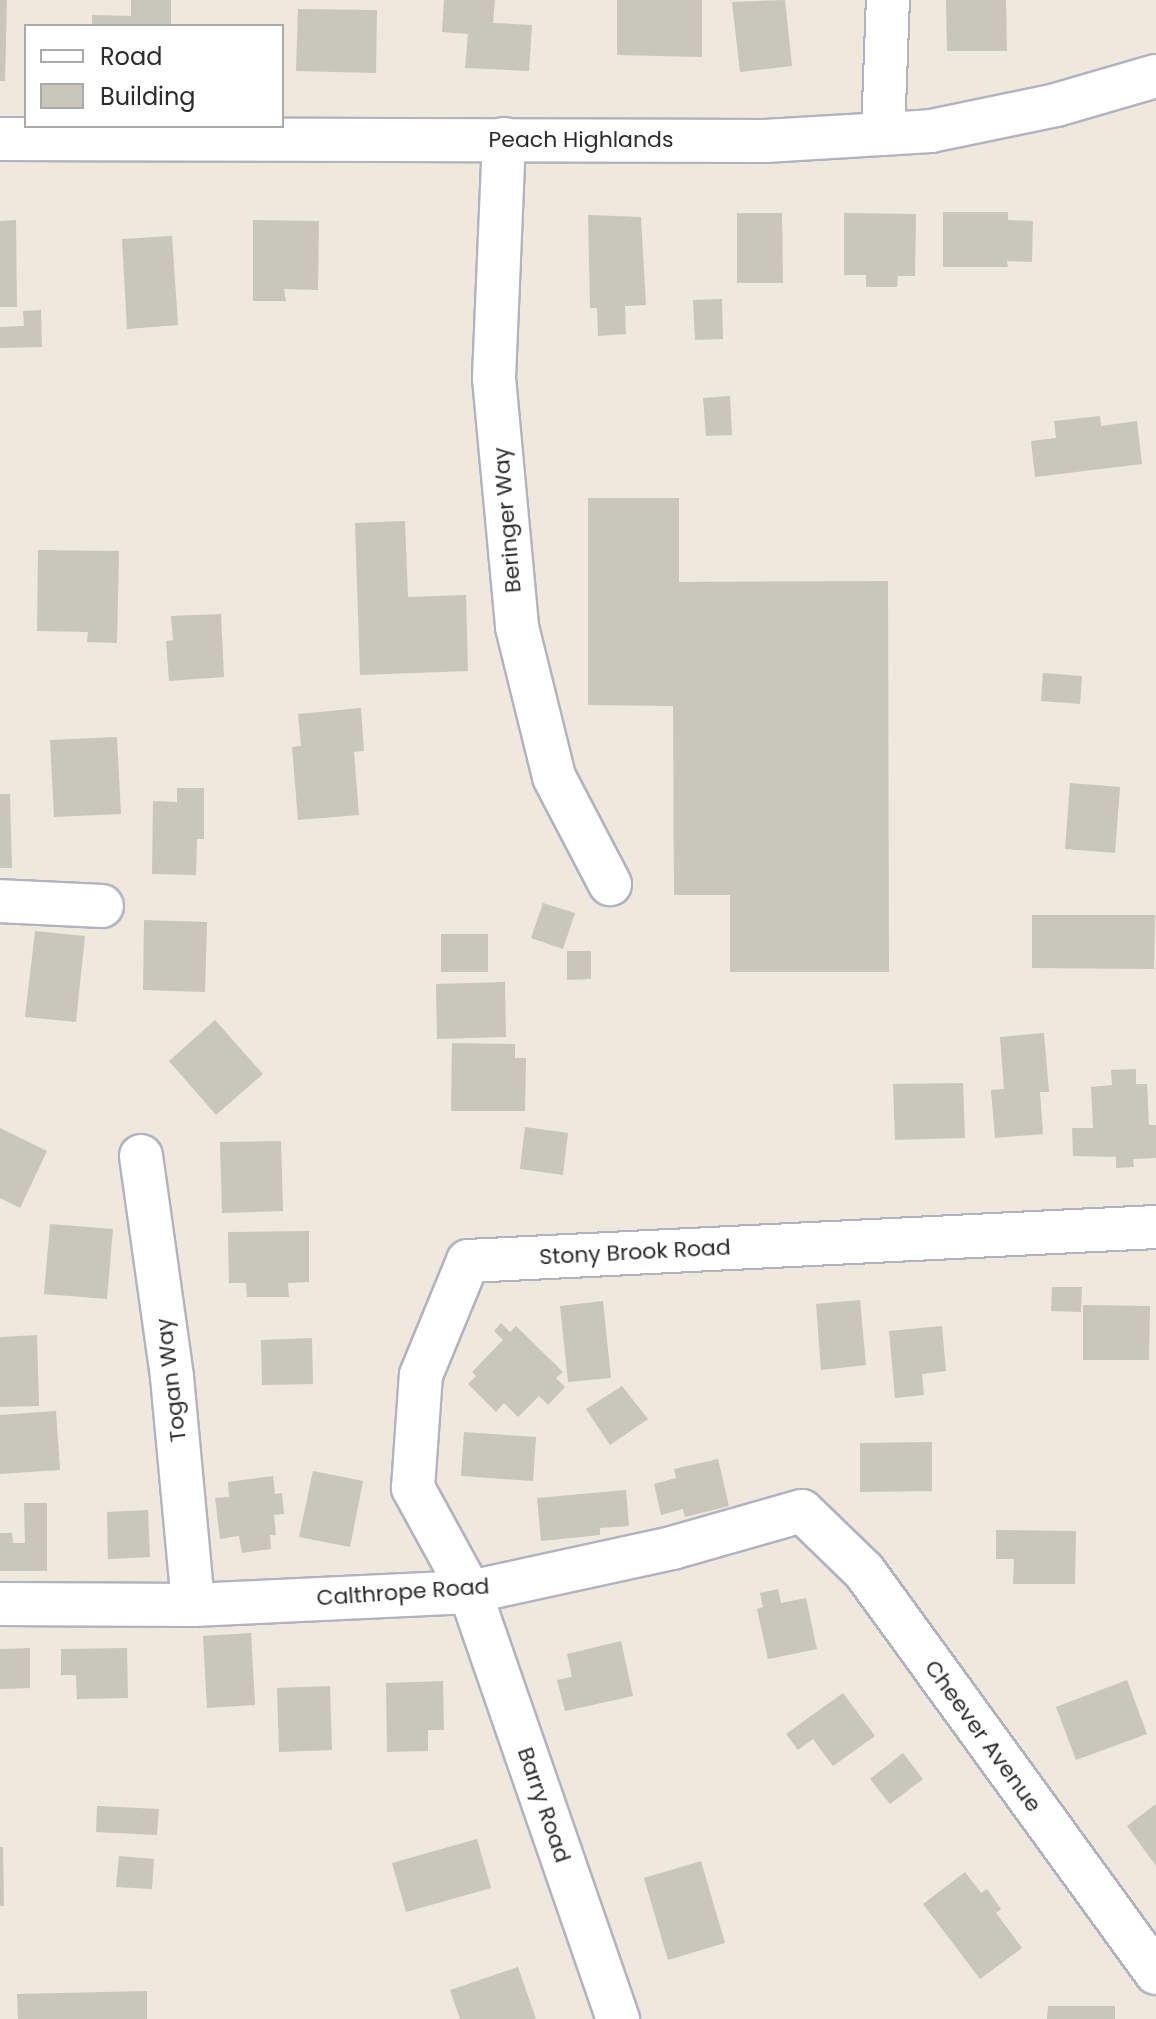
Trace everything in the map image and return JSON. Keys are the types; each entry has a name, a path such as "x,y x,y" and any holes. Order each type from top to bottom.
{"street":[{"path":"883,134 888,0"},
{"name":"Peach Highlands","path":"0,139 765,141 931,131 1056,105 1156,76"},
{"name":"Beringer Way","path":"504,139 494,378 517,627 554,777 610,884"},
{"path":"0,901 102,906"},
{"name":"Togan Way","path":"141,1156 172,1377 193,1605"},
{"name":"Stony Brook Road","path":"470,1592 413,1488 421,1375 468,1261 1156,1227"},
{"name":"Cheever Avenue","path":"798,1512 802,1511 864,1571 1156,1973"},
{"name":"Calthrope Road","path":"0,1604 193,1605 470,1592 672,1548 798,1512"},
{"name":"Barry Road","path":"470,1592 618,2019"}],"building":[{"path":"0,0 7,0 5,81 0,81"},
{"path":"131,0 171,0 171,24 92,24 92,15 131,16"},
{"path":"444,0 495,0 493,23 532,25 529,71 465,68 468,34 442,32"},
{"path":"617,0 702,0 702,57 617,55"},
{"path":"785,0 792,66 740,72 732,2"},
{"path":"946,0 1006,0 1007,51 947,51"},
{"path":"298,9 377,10 376,73 296,71"},
{"path":"943,212 1008,212 1008,220 1033,221 1032,262 1007,261 1008,267 943,267"},
{"path":"737,213 782,213 783,283 737,283"},
{"path":"844,213 916,214 915,276 898,276 897,287 866,287 866,275 844,275"},
{"path":"588,215 641,217 646,305 625,306 626,334 598,336 597,308 590,308"},
{"path":"16,220 17,307 0,307 0,221"},
{"path":"253,220 319,221 318,290 284,289 286,301 253,301"},
{"path":"172,236 178,325 127,329 122,239"},
{"path":"722,299 723,339 695,340 693,300"},
{"path":"41,310 42,347 0,348 0,327 24,326 23,311"},
{"path":"730,396 732,435 706,436 703,398"},
{"path":"1100,416 1101,426 1137,421 1142,464 1035,477 1031,441 1056,438 1054,421"},
{"path":"588,498 679,498 679,582 888,581 889,972 730,972 730,895 674,895 673,706 588,705"},
{"path":"405,521 408,597 466,595 468,671 360,675 355,523"},
{"path":"38,550 119,551 117,643 87,642 88,632 37,631"},
{"path":"221,614 224,677 169,681 166,641 173,640 171,616"},
{"path":"1043,673 1082,676 1080,704 1041,701"},
{"path":"361,708 364,751 354,752 359,815 298,820 292,747 301,746 298,714"},
{"path":"117,737 121,814 54,817 50,740"},
{"path":"1070,783 1120,787 1115,853 1065,849"},
{"path":"177,788 204,788 204,839 197,839 196,875 152,874 153,801 177,802"},
{"path":"0,794 10,794 12,868 0,868"},
{"path":"543,903 575,913 563,949 531,938"},
{"path":"1032,915 1155,915 1154,969 1032,968"},
{"path":"144,920 207,922 205,992 143,990"},
{"path":"35,931 85,936 76,1022 25,1017"},
{"path":"441,934 488,934 488,972 441,972"},
{"path":"567,951 591,951 591,979 567,980"},
{"path":"505,982 506,1037 437,1039 436,984"},
{"path":"215,1020 263,1074 216,1115 169,1061"},
{"path":"1044,1033 1049,1092 1040,1092 1043,1134 995,1138 991,1090 1004,1089 1000,1037"},
{"path":"452,1043 515,1044 515,1058 526,1058 525,1111 451,1111"},
{"path":"1136,1069 1136,1084 1147,1084 1149,1125 1156,1125 1156,1158 1133,1159 1134,1167 1116,1168 1116,1157 1073,1156 1072,1128 1093,1128 1091,1087 1112,1085 1111,1070"},
{"path":"963,1083 965,1138 895,1140 893,1084"},
{"path":"525,1127 568,1133 563,1175 520,1169"},
{"path":"0,1128 47,1151 20,1208 0,1198"},
{"path":"281,1141 283,1211 222,1213 220,1142"},
{"path":"50,1224 113,1229 107,1299 44,1294"},
{"path":"309,1231 309,1282 288,1283 289,1297 247,1297 246,1283 229,1283 228,1232"},
{"path":"1052,1287 1082,1287 1081,1312 1051,1311"},
{"path":"860,1300 866,1365 821,1370 816,1304"},
{"path":"603,1301 611,1378 568,1382 560,1306"},
{"path":"1083,1305 1150,1306 1149,1360 1083,1360"},
{"path":"501,1323 510,1332 516,1326 563,1372 556,1378 565,1387 548,1405 539,1396 518,1417 504,1403 496,1412 468,1384 476,1376 472,1372 503,1340 494,1331"},
{"path":"942,1326 946,1371 922,1374 924,1395 895,1398 889,1331"},
{"path":"37,1335 39,1406 0,1407 0,1337"},
{"path":"312,1338 313,1384 262,1385 261,1340"},
{"path":"622,1386 648,1419 610,1445 586,1409"},
{"path":"56,1411 60,1470 0,1474 0,1415"},
{"path":"464,1432 536,1437 533,1481 461,1476"},
{"path":"932,1442 932,1491 860,1492 860,1443"},
{"path":"718,1459 729,1506 685,1517 683,1509 661,1515 654,1484 676,1478 674,1469"},
{"path":"313,1471 363,1481 350,1547 299,1537"},
{"path":"273,1476 275,1494 282,1493 284,1514 274,1515 276,1535 270,1535 271,1549 242,1553 239,1536 220,1539 215,1498 229,1497 228,1482"},
{"path":"626,1490 629,1526 600,1528 600,1535 541,1541 537,1498"},
{"path":"24,1503 47,1503 47,1571 0,1571 0,1533 12,1533 13,1543 25,1543"},
{"path":"148,1510 150,1557 108,1559 107,1512"},
{"path":"996,1530 1076,1531 1075,1584 1013,1584 1014,1559 996,1559"},
{"path":"778,1589 781,1603 806,1598 817,1649 768,1659 757,1609 763,1607 760,1593"},
{"path":"251,1633 255,1705 207,1708 203,1636"},
{"path":"621,1641 633,1696 565,1711 557,1680 572,1677 567,1654"},
{"path":"30,1648 30,1688 0,1689 0,1649"},
{"path":"127,1648 128,1698 77,1699 76,1675 61,1675 61,1649"},
{"path":"1127,1680 1147,1734 1076,1760 1056,1707"},
{"path":"443,1681 444,1730 428,1730 428,1751 387,1752 386,1683"},
{"path":"330,1686 332,1750 279,1752 277,1688"},
{"path":"843,1693 875,1736 833,1766 813,1739 798,1750 786,1734"},
{"path":"903,1753 923,1779 890,1804 870,1779"},
{"path":"1156,1804 1156,1866 1127,1826"},
{"path":"97,1806 159,1809 157,1835 96,1832"},
{"path":"477,1839 491,1888 406,1912 392,1863"},
{"path":"0,1847 3,1847 4,1906 0,1906"},
{"path":"119,1856 154,1859 152,1889 116,1887"},
{"path":"701,1861 725,1943 668,1960 644,1878"},
{"path":"965,1872 981,1893 987,1889 1001,1909 996,1913 1022,1948 980,1979 923,1904"},
{"path":"518,1967 536,2019 460,2019 450,1990"},
{"path":"147,1991 147,2019 18,2019 17,1994"},
{"path":"1048,2006 1115,2006 1115,2019 1047,2019"}]}
